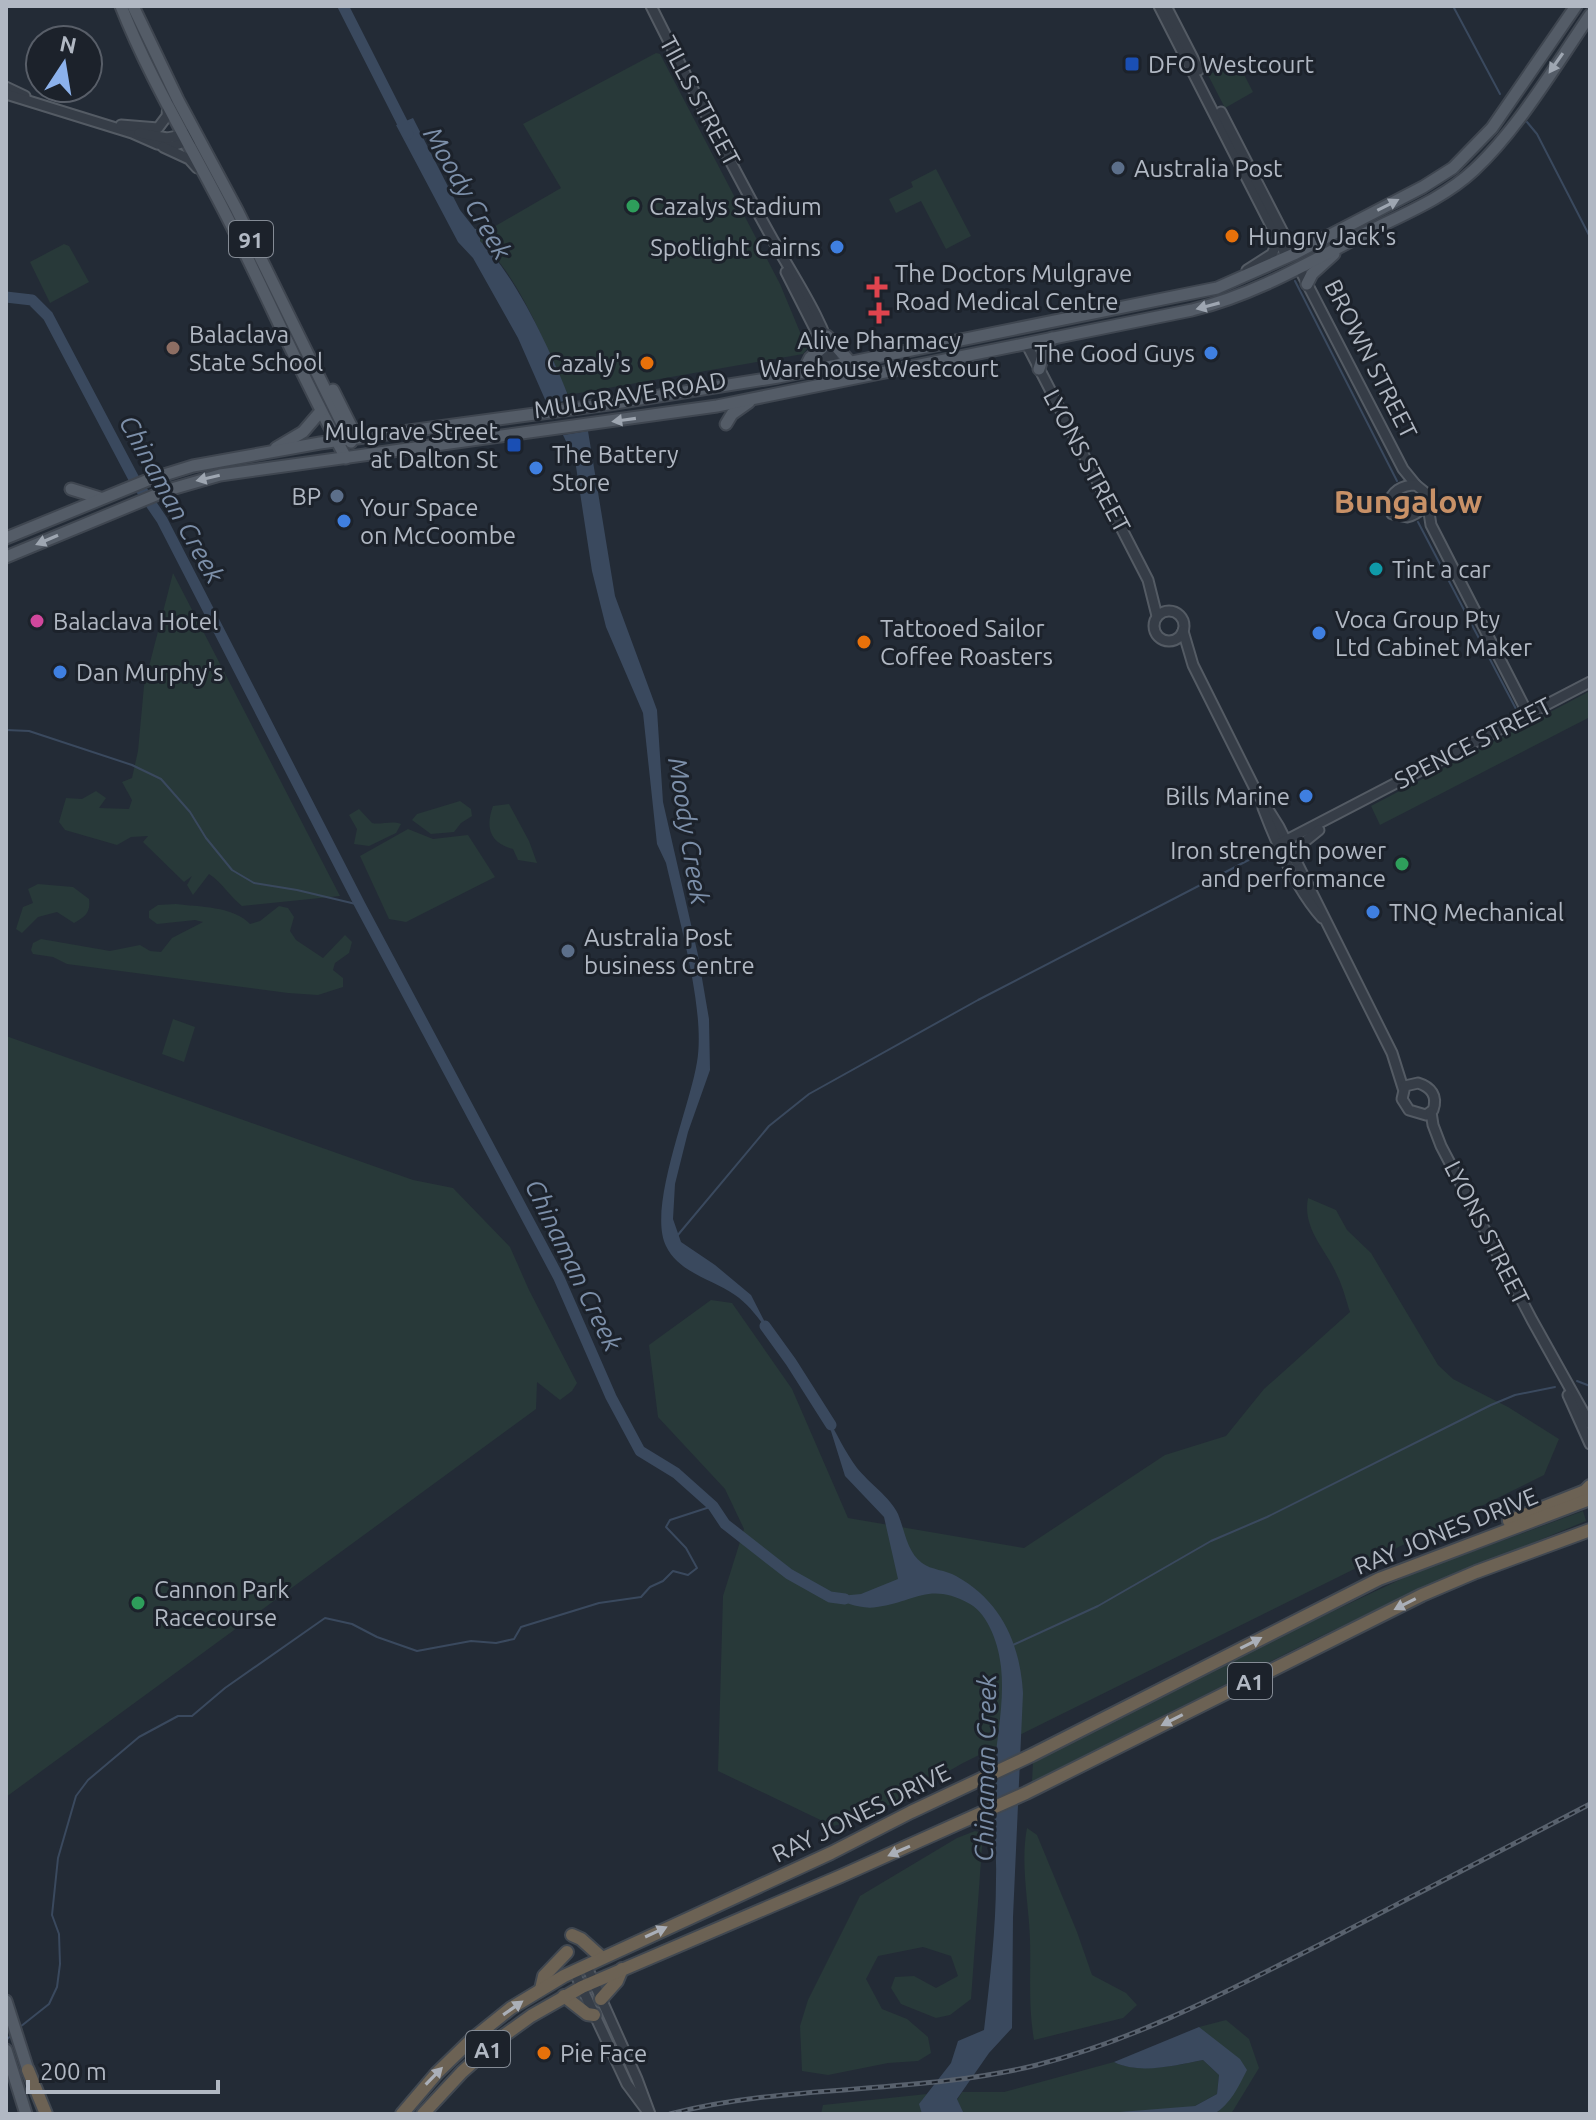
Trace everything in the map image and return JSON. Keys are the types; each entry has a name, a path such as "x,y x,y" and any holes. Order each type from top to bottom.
{"highway":[{"path":"1453,1549 1529,1511 1585,1491 1590,1486"},
{"name":"RAY JONES DRIVE","path":"402,2114 459,2051 511,2008 601,1957 819,1859 1379,1579 1590,1499"},
{"name":"RAY JONES DRIVE","path":"423,2114 462,2072 499,2039 587,1984 970,1819 1346,1632 1476,1572 1590,1530"},
{"path":"1476,1572 1508,1566 1590,1538"},
{"path":"572,1935 601,1957"},
{"path":"541,1989 544,1976 567,1952"},
{"path":"601,1999 617,1981 622,1969"},
{"path":"564,1996 587,2014 594,2015"},
{"path":"28,2070 40,2114"},
{"path":"28,2070 46,2114"}],"main road":[{"name":"91","path":"121,6 168,103 192,136 317,372 343,440 346,458"},
{"name":"91","path":"133,6 221,205 321,411 360,456"},
{"name":"MULGRAVE ROAD","path":"6,538 100,498 193,466 343,440 803,372 1192,295 1229,284 1423,187 1464,159 1497,122 1576,6"},
{"name":"MULGRAVE ROAD","path":"6,557 140,501 220,475 717,406 1221,302 1253,291 1438,196 1473,171 1505,136 1590,15"},
{"path":"1307,284 1312,274 1346,243"},
{"name":"BROWN STREET","path":"1290,255 1299,268"},
{"path":"1021,329 1026,343"},
{"path":"1039,369 1052,338"},
{"path":"803,372 824,342 850,362"},
{"path":"831,366 835,381"},
{"path":"317,372 328,381 352,428 364,437"},
{"path":"708,388 717,406"},
{"path":"726,424 732,414 756,398"},
{"path":"268,452 303,432 321,411"},
{"path":"71,489 100,498"},
{"path":"8,2007 28,2070"},
{"path":"6,2050 26,2114"}],"street":[{"name":"TILLS STREET","path":"651,6 773,239 824,342 831,366"},
{"name":"BROWN STREET","path":"1159,6 1278,241 1290,255"},
{"name":"BROWN STREET","path":"1166,6 1290,255"},
{"path":"6,87 24,96"},
{"path":"98,122 158,128 167,116 168,103"},
{"path":"42,104 132,133 192,161 221,205"},
{"path":"132,133 167,138 192,136"},
{"path":"157,144 172,146 192,136"},
{"path":"1229,284 1268,258 1278,241"},
{"name":"BROWN STREET","path":"1299,268 1403,469 1416,485"},
{"name":"LYONS STREET","path":"1026,343 1148,580 1172,611"},
{"name":"BROWN STREET","path":"1401,488 1405,482 1403,469"},
{"path":"1431,525 1425,491 1416,485 1401,488 1389,500 1390,511 1395,516 1403,518 1416,514 1424,516 1431,525 1528,714"},
{"path":"1416,514 1427,500"},
{"name":"LYONS STREET","path":"1148,580 1157,616"},
{"path":"1183,631 1179,638 1163,640 1156,634 1154,625 1157,616 1172,611 1182,618 1193,665 1392,1053 1403,1088 1403,1102 1416,1113 1426,1115 1431,1112 1435,1104 1433,1094 1427,1087 1416,1083 1392,1053"},
{"path":"1171,641 1193,665"},
{"name":"SPENCE STREET","path":"1284,845 1303,832 1590,682"},
{"path":"1256,790 1285,828 1303,832"},
{"name":"SPENCE STREET","path":"1284,845 1319,830 1356,804"},
{"path":"1267,807 1308,901 1325,923"},
{"path":"1296,861 1298,847 1319,830"},
{"path":"1403,1088 1416,1083"},
{"name":"LYONS STREET","path":"1431,1112 1441,1146"},
{"name":"LYONS STREET","path":"1416,1113 1441,1146 1590,1424"},
{"name":"LYONS STREET","path":"1532,1320 1590,1444"},
{"path":"580,1968 594,2015 649,2114"},
{"path":"587,1984 601,1999 634,2090"}],"shaded area":[{"name":"Cazalys Stadium","path":"656,53 660,54 780,284 807,349 803,354 568,395 520,294 480,241 480,235 561,188 523,124"},
{"path":"1237,61 1253,92 1225,108 1208,75"},
{"path":"936,169 971,236 946,249 921,201 896,213 889,199 913,187 911,182"},
{"path":"64,244 69,246 89,282 50,303 30,262"},
{"path":"173,573 340,896 242,906 209,874 193,895 187,885 192,876 184,882 143,842 148,836 131,837 117,845 65,830 59,822 66,798 82,799 96,791 106,798 99,808 129,809 132,800 122,782 132,778 138,751 144,686"},
{"path":"1590,691 1590,717 1380,825 1371,806"},
{"path":"460,801 471,809 472,816 454,832 431,834 412,820 417,814"},
{"path":"509,804 537,863 518,860 513,849 499,843 491,834 493,806"},
{"path":"359,809 372,823 401,824 396,833 369,846 354,844 357,829 349,815"},
{"path":"408,829 433,839 468,835 495,877 406,922 389,919 360,856"},
{"path":"38,884 73,887 89,899 86,914 74,923 57,912 38,917 22,933 16,929 23,907 33,903 28,889"},
{"path":"176,904 225,911 250,924 260,921 279,906 288,908 294,917 290,931 296,940 323,958 345,935 352,942 349,953 335,963 333,970 343,978 343,987 318,995 288,993 67,964 53,957 33,954 31,950 33,943 41,939 110,951 140,945 150,951 161,952 172,938 203,922 157,924 149,918 149,911 158,905"},
{"path":"173,1019 195,1027 184,1062 162,1054"},
{"name":"Cannon Park Racecourse","path":"6,1036 413,1180 453,1188 510,1247 577,1383 560,1400 537,1382 536,1409 6,1797"},
{"path":"1308,1198 1336,1210 1347,1230 1371,1253 1438,1365 1453,1379 1508,1407 1559,1439 1544,1475 963,1763 866,1818 833,1826 718,1771 723,1596 744,1529 725,1489 658,1417 649,1345 711,1300 732,1303 792,1389 848,1518 1024,1548 1165,1455 1226,1436 1264,1389 1350,1312 1339,1280 1308,1219"},
{"path":"1583,1511 1586,1521 1423,1588 1032,1782 1033,1762 1308,1623 1414,1573"},
{"path":"1027,1828 1037,1835 1092,1975 1126,1993 1137,2005 1123,2018 1034,2040 1025,1870"},
{"path":"975,1831 983,1833 971,1999 950,2015 936,2018 901,2004 891,1988 895,1977 914,1976 936,1988 958,1976 951,1956 923,1947 878,1956 866,1979 882,2009 907,2019 928,2037 931,2053 918,2061 888,2063 828,2075 802,2071 800,2026 808,2000 860,1896 957,1838"},
{"path":"1226,2020 1249,2039 1259,2068 1231,2114 1214,2114 1235,2092 1199,2027"},
{"path":"1203,2060 1219,2075 1217,2094 1195,2106 1095,2114 964,2114 957,2100 962,2092 1004,2092 1114,2062 1146,2068"},
{"path":"927,2094 920,2104 922,2114 821,2114 823,2105"}],"water":[{"path":"413,118 460,210 475,229 483,228 486,232 480,235 480,241 520,294 570,400 547,404 518,338 473,258 458,242 396,125"},
{"path":"588,431 615,596 657,710 663,802 698,955 709,1019 710,1070 688,1132 675,1184 673,1219 681,1242 751,1295 772,1336 740,1299 679,1263 666,1246 662,1229 666,1183 697,1062 698,1016 666,863 657,844 643,713 606,627 592,571 575,460 563,435"},
{"path":"826,1415 857,1468 898,1514 917,1558 926,1565 952,1574 985,1598 1005,1625 1018,1657 1023,1693 1013,1917 1012,2028 989,2053 957,2099 964,2114 922,2114 919,2104 951,2063 958,2041 984,2030 995,1917 994,1789 1002,1694 1000,1659 992,1632 983,1616 956,1597 922,1595 871,1608 830,1597 861,1594 898,1579 884,1517 845,1476"},
{"path":"1199,2027 1240,2059 1247,2070 1225,2106 1214,2114 1095,2114 1195,2106 1217,2094 1219,2075 1203,2060 1146,2068 1114,2062"}],"waterway":[{"name":"Moody Creek","path":"343,6 408,134"},
{"path":"1453,6 1500,94"},
{"path":"1527,122 1537,134 1590,237"},
{"path":"1243,182 1254,202"},
{"path":"1295,281 1397,481"},
{"name":"Chinaman Creek","path":"6,297 32,300 48,316 134,479 162,520 360,905 559,1278 611,1397 640,1451 676,1473 713,1506 725,1524 789,1574 830,1597 845,1599"},
{"path":"1418,522 1516,709"},
{"path":"6,730 29,731 132,765 161,779 190,812 232,870 254,883 360,905"},
{"path":"677,1236 769,1126 809,1094 978,1000 1268,850"},
{"name":"Moody Creek","path":"765,1326 831,1425"},
{"path":"1577,1381 1590,1386"},
{"path":"1013,1645 1098,1606 1211,1541 1267,1517 1491,1405 1515,1395 1555,1387"},
{"path":"20,2027 49,2004 57,1987 59,1934 52,1915 58,1858 76,1796 88,1780 139,1737 178,1716 192,1716 225,1688 325,1618 352,1624 377,1637 417,1651 471,1641 496,1643 514,1639 521,1627 599,1603 641,1597 673,1571 688,1575 697,1568 686,1548 666,1527 670,1520 713,1506"},
{"path":"6,2040 13,2034"}],"railway":[{"path":"670,2114 761,2097 991,2074 1037,2065 1111,2042 1217,1996 1590,1804"}],"place":[{"name":"DFO Westcourt","path":"1132,64"},
{"name":"Australia Post","path":"1118,168"},
{"name":"Cazalys Stadium","path":"633,206"},
{"name":"Hungry Jack's","path":"1232,236"},
{"name":"Spotlight Cairns","path":"837,247"},
{"name":"The Doctors Mulgrave Road Medical Centre","path":"877,287"},
{"name":"Alive Pharmacy Warehouse Westcourt","path":"879,313"},
{"name":"Balaclava State School","path":"173,348"},
{"name":"The Good Guys","path":"1211,353"},
{"name":"Cazaly's","path":"647,363"},
{"name":"Mulgrave Street at Dalton St","path":"514,445"},
{"name":"The Battery Store","path":"536,468"},
{"name":"BP","path":"337,496"},
{"name":"Your Space on McCoombe","path":"344,521"},
{"name":"Tint a car","path":"1376,569"},
{"name":"Balaclava Hotel","path":"37,621"},
{"name":"Voca Group Pty Ltd Cabinet Maker","path":"1319,633"},
{"name":"Tattooed Sailor Coffee Roasters","path":"864,642"},
{"name":"Dan Murphy's","path":"60,672"},
{"name":"Bills Marine","path":"1306,796"},
{"name":"Iron strength power and performance","path":"1402,864"},
{"name":"TNQ Mechanical","path":"1373,912"},
{"name":"Australia Post business Centre","path":"568,951"},
{"name":"Cannon Park Racecourse","path":"138,1603"},
{"name":"Pie Face","path":"544,2053"}],"district":[{"name":"Bungalow","path":"1408,501"}]}
